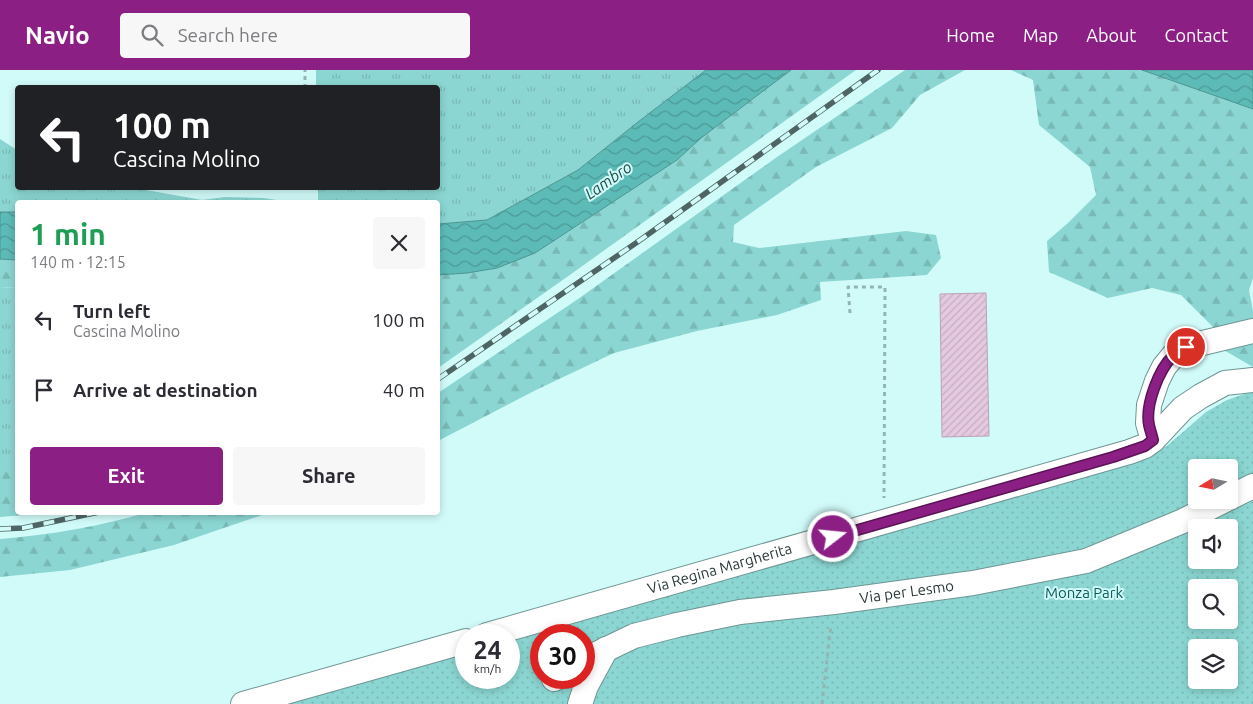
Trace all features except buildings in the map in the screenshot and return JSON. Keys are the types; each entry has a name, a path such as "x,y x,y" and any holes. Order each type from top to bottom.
{"street":[{"path":"1153,440 1148,423 1149,405 1157,381 1164,367 1173,356 1186,347 1253,331"},
{"name":"Via Regina Margherita","path":"520,626 1113,457 1145,446 1183,408 1201,396 1225,383 1253,380"},
{"path":"1238,494 1253,486"},
{"name":"Via per Lesmo","path":"595,654 634,636 740,612 834,602 974,583 1086,561 1183,521 1207,509"},
{"path":"244,704 455,644"},
{"path":"580,704 586,686 606,649"}],"path":[{"path":"305,70 305,85"},
{"path":"850,313 848,287 885,287 883,522"},
{"path":"822,704 834,602"}],"green space":[{"path":"316,70 706,70 578,170 487,220 440,224 440,200 318,200 318,190 440,190 440,85 316,85"},
{"path":"791,70 856,70 440,367 440,275 467,273 535,253 677,160 701,138"},
{"path":"905,70 965,70 920,95 892,128 816,167 734,225 733,242 759,248 906,231 936,235 941,258 927,275 820,282 821,300 777,315 697,331 614,353 536,390 440,440 440,392 578,299 777,157"},
{"path":"1011,70 1142,70 1253,109 1253,278 1249,290 1253,311 1253,367 1222,349 1215,329 1181,295 1152,288 1108,298 1049,272 1047,241 1096,195 1090,167 1039,125 1033,80"},
{"path":"0,139 15,149 15,190 146,190 202,200 15,200 15,212 0,212"},
{"path":"225,197 276,200 202,200"},
{"path":"0,259 15,260 15,287 0,288"},
{"path":"15,287 15,467 0,467 0,288"},
{"name":"Monza Park","path":"1253,391 1253,704 274,704 455,653 455,689 520,689 520,635 530,632 530,689 595,689 595,624 558,624 1147,457 1168,445 1206,412 1227,400"},
{"path":"0,467 15,467 15,515 24,515 0,517"},
{"path":"138,515 262,515 174,545 70,570 0,577 0,539 38,535 112,522"}],"water":[{"name":"Lambro","path":"706,70 791,70 701,138 677,160 535,253 497,268 440,275 440,224 487,220 578,170"},
{"path":"1142,70 1253,70 1253,109"},
{"path":"0,212 15,212 15,260 0,259"}],"railway":[{"path":"440,378 636,243 878,70"},
{"path":"0,529 23,528 85,515"}],"route":[{"path":"833,537 1113,457 1145,446 1153,440 1148,423 1149,405 1157,381 1164,367 1173,356 1186,347"}]}
